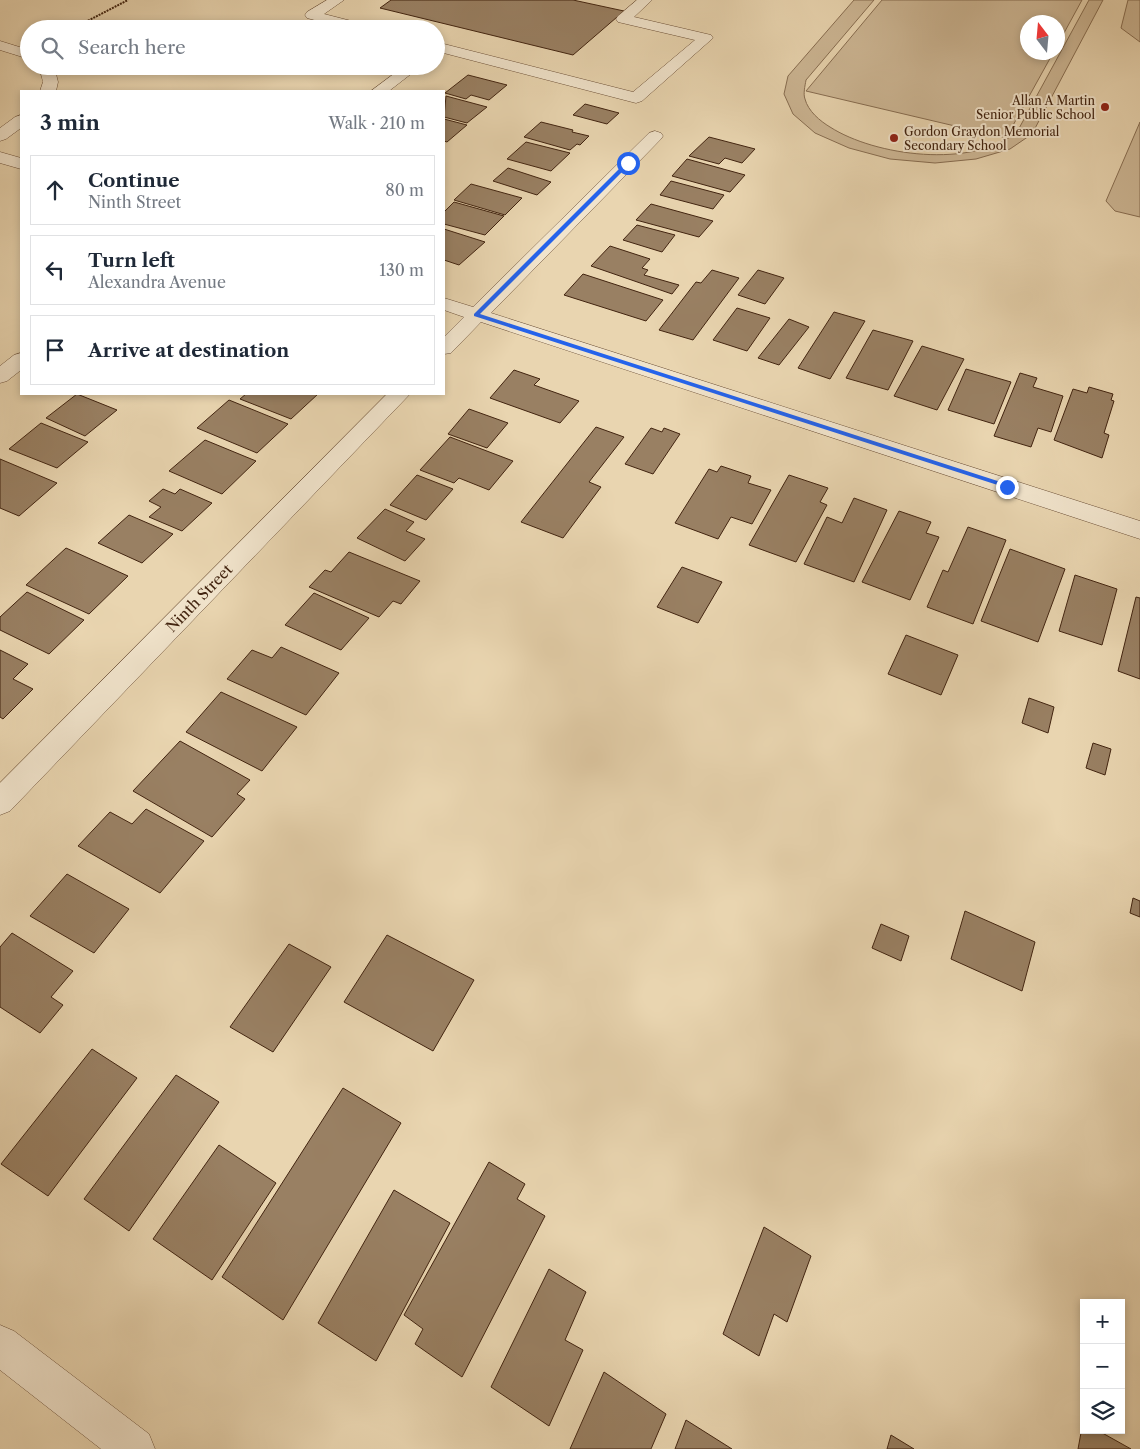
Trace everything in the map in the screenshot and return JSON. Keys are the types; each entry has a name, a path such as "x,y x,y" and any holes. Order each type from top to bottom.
{"street":[{"path":"331,20 312,15 338,0"},
{"path":"445,48 636,98 706,38 622,19 645,0"},
{"path":"0,45 20,51"},
{"path":"49,90 50,75"},
{"path":"380,90 401,75"},
{"path":"0,136 20,121"},
{"path":"445,347 655,136"},
{"path":"0,157 20,164"},
{"path":"445,304 1140,530"},
{"path":"0,376 20,361"},
{"name":"Ninth Street","path":"0,802 398,395"},
{"path":"0,1345 134,1449"}],"path":[{"path":"89,20 128,0"}],"shaded area":[{"path":"854,0 874,0 806,80 804,95 809,108 818,119 830,127 849,137 872,145 897,151 924,154 950,154 975,151 998,144 1017,132 1056,60 1065,60 1065,44 1089,0 1103,0 1032,134 1010,149 976,159 935,163 890,159 849,148 815,133 793,114 784,94 788,76"},
{"path":"882,0 1082,0 1065,31 1065,15 1020,15 1020,60 1049,60 1006,138 806,91"},
{"path":"1128,0 1140,0 1140,42 1121,28"},
{"path":"1140,122 1140,217 1115,211 1106,201"}],"building":[{"path":"391,0 573,0 624,11 573,55 445,24 445,20 429,20 380,8"},
{"path":"468,75 507,85 489,100 471,95 466,99 445,93"},
{"path":"446,96 487,107 467,123 445,117"},
{"path":"585,104 619,113 607,124 573,115"},
{"path":"445,119 467,125 447,142 445,141"},
{"path":"541,122 589,136 580,145 577,144 570,150 524,137"},
{"path":"709,137 755,149 742,163 725,158 719,164 689,156"},
{"path":"526,142 570,153 551,171 507,159"},
{"path":"687,159 745,175 730,192 672,176"},
{"path":"508,168 551,182 537,195 493,181"},
{"path":"671,181 724,195 713,209 660,195"},
{"path":"471,184 522,198 505,215 454,200"},
{"path":"454,202 504,216 485,235 445,224 445,211"},
{"path":"651,204 713,221 699,237 636,220"},
{"path":"637,225 675,235 662,252 623,240"},
{"path":"445,229 485,242 459,265 445,260"},
{"path":"610,246 650,259 642,268 648,270 644,275 679,285 672,294 591,266"},
{"path":"712,270 739,278 693,340 659,330 696,282 701,283"},
{"path":"758,270 784,278 765,304 738,295"},
{"path":"583,274 663,300 646,321 564,295"},
{"path":"737,308 770,318 747,351 713,340"},
{"path":"834,312 865,321 830,379 798,368"},
{"path":"789,319 809,327 779,365 758,358"},
{"path":"873,330 913,341 888,390 846,378"},
{"path":"922,346 964,359 937,410 894,396"},
{"path":"966,369 1011,382 994,424 948,410"},
{"path":"514,370 540,379 534,385 579,401 560,423 490,398"},
{"path":"1020,373 1037,378 1033,387 1063,396 1051,432 1038,428 1031,447 994,436"},
{"path":"1089,387 1113,394 1111,400 1114,401 1104,433 1109,435 1102,458 1054,440 1073,389 1087,393"},
{"path":"76,395 117,410 85,436 46,418"},
{"path":"245,395 317,395 291,419 240,399"},
{"path":"229,400 288,424 257,453 197,428"},
{"path":"469,409 508,423 487,448 448,434"},
{"path":"41,423 88,442 57,468 9,449"},
{"path":"596,427 624,437 589,482 601,487 563,538 521,522"},
{"path":"651,428 662,432 664,428 680,434 653,474 625,464"},
{"path":"450,437 513,461 489,490 459,478 454,483 420,470"},
{"path":"205,440 256,461 222,494 169,471"},
{"path":"0,459 57,483 19,516 0,508"},
{"path":"721,466 751,476 748,483 771,490 752,524 731,517 718,539 675,523 709,469 717,472"},
{"path":"417,475 453,489 426,520 390,505"},
{"path":"789,475 828,488 820,502 827,505 796,562 749,545"},
{"path":"163,489 175,494 180,489 212,503 182,531 149,517 161,507 149,501"},
{"path":"854,498 887,510 854,582 804,564 827,517 842,523"},
{"path":"385,509 414,522 406,531 425,539 405,561 357,538"},
{"path":"899,511 931,522 926,533 939,537 910,600 862,582"},
{"path":"129,515 173,534 142,563 98,543"},
{"path":"968,527 1006,540 973,624 927,607 943,570 948,572"},
{"path":"66,548 128,576 89,614 26,585"},
{"path":"1010,549 1065,569 1038,642 981,621"},
{"path":"349,552 420,581 401,604 393,601 379,617 309,587 325,570 331,572"},
{"path":"682,567 722,582 698,623 657,607"},
{"path":"1075,575 1117,589 1102,645 1059,631"},
{"path":"27,592 84,620 49,654 0,630 0,617"},
{"path":"314,593 369,618 341,650 285,625"},
{"path":"1136,597 1140,598 1140,679 1118,671"},
{"path":"906,635 958,655 941,695 888,674"},
{"path":"281,647 339,673 306,715 227,679 252,650 272,658"},
{"path":"0,650 28,664 13,679 33,689 3,719 0,717"},
{"path":"221,692 297,727 262,771 186,732"},
{"path":"1029,698 1054,707 1048,733 1022,723"},
{"path":"180,741 250,780 237,794 245,799 212,837 133,791"},
{"path":"1093,743 1111,749 1105,775 1086,768"},
{"path":"146,809 204,841 160,893 78,846 110,812 132,824"},
{"path":"67,874 129,909 94,953 30,916"},
{"path":"1133,898 1140,901 1140,917 1130,913"},
{"path":"965,911 1035,942 1022,991 951,959"},
{"path":"881,924 909,936 901,961 872,948"},
{"path":"12,933 73,971 51,997 63,1005 40,1033 0,1007 0,947"},
{"path":"387,935 474,980 433,1051 344,1002"},
{"path":"289,944 331,967 273,1052 230,1027"},
{"path":"92,1049 137,1078 48,1196 1,1164"},
{"path":"176,1075 219,1102 129,1231 84,1199"},
{"path":"343,1088 401,1123 283,1320 222,1277"},
{"path":"219,1145 276,1183 212,1280 153,1239"},
{"path":"489,1162 525,1184 517,1199 545,1216 462,1377 415,1344 423,1329 404,1315"},
{"path":"394,1190 450,1223 376,1361 318,1323"},
{"path":"764,1227 811,1256 787,1322 774,1314 759,1356 723,1334"},
{"path":"549,1269 586,1292 565,1340 583,1350 549,1426 491,1387"},
{"path":"604,1372 666,1414 651,1449 570,1449"},
{"path":"686,1420 732,1449 675,1449"},
{"path":"1081,1434 1104,1434 1131,1449 1078,1449"},
{"path":"891,1435 914,1449 887,1449"}],"place":[{"name":"Allan A Martin Senior Public School","path":"1105,107"},
{"name":"Gordon Graydon Memorial Secondary School","path":"894,138"}],"route":[{"path":"628,163 476,315 1007,487"}]}
